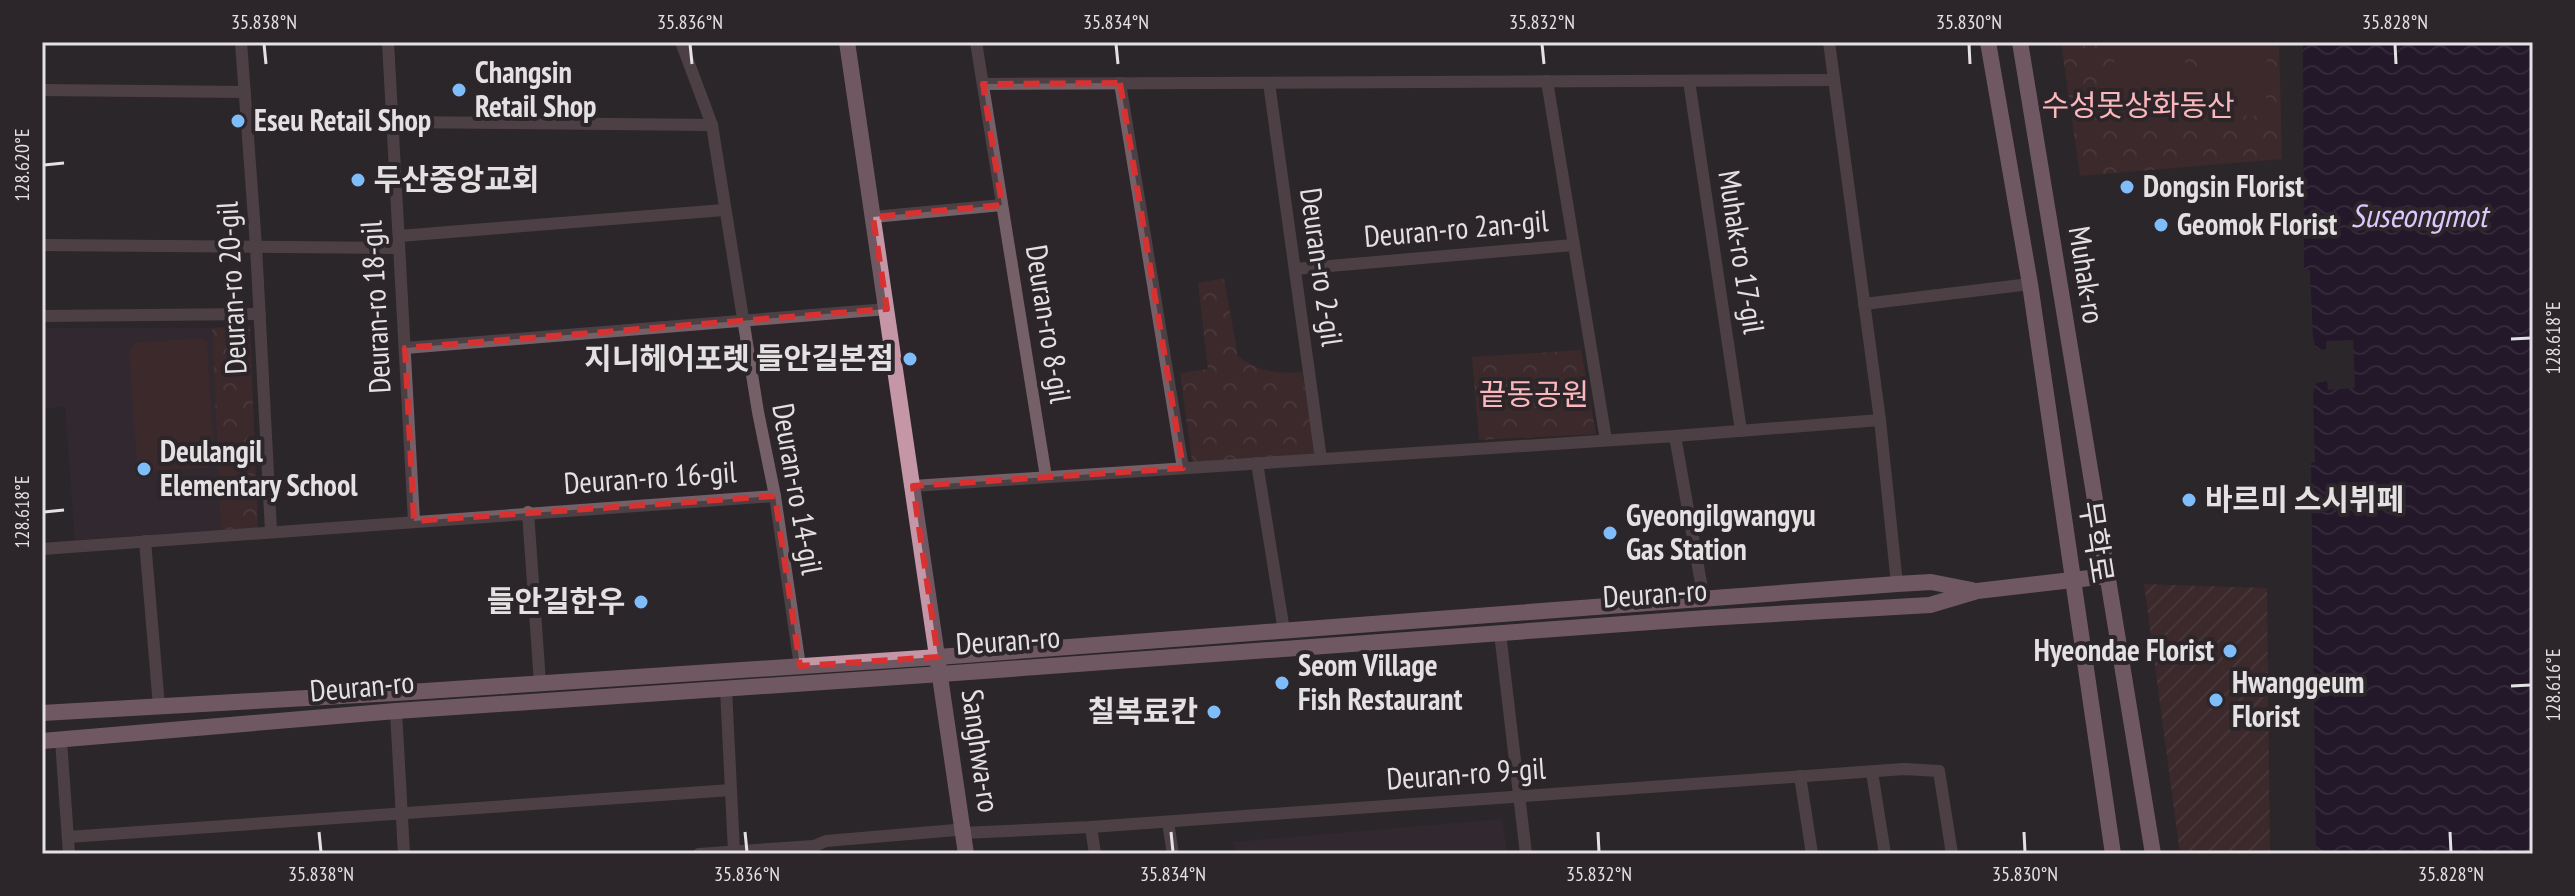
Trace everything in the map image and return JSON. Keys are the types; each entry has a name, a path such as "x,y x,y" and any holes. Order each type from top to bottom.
{"main road":[{"name":"Sanghwa-ro","path":"847,42 966,854"},
{"name":"Muhak-ro","path":"1988,42 2030,284 2113,854"},
{"name":"Muhak-ro","path":"2020,42 2153,854"},
{"name":"Deuran-ro","path":"42,741 396,711 1930,605 1977,591 2107,576"},
{"name":"Deuran-ro","path":"42,713 938,657 1897,584 1931,582 1977,591"}],"street":[{"name":"Deuran-ro 20-gil","path":"241,42 256,246 271,531"},
{"name":"Deuran-ro 18-gil","path":"388,42 414,521"},
{"name":"Deuran-ro 14-gil","path":"681,42 712,125 742,321 775,496 800,666"},
{"name":"Deuran-ro 8-gil","path":"976,42 1046,477"},
{"path":"1829,42 1880,420 1897,584"},
{"path":"983,84 1834,80"},
{"path":"1547,81 1606,440"},
{"name":"Muhak-ro 17-gil","path":"1689,81 1741,431"},
{"path":"1120,83 1183,468"},
{"name":"Deuran-ro 2-gil","path":"1269,83 1321,459"},
{"path":"42,90 245,92"},
{"path":"392,122 712,125"},
{"path":"873,217 1002,205"},
{"path":"42,245 256,246 399,242 724,210"},
{"name":"Deuran-ro 2an-gil","path":"1295,269 1573,245"},
{"path":"1864,304 2030,284"},
{"path":"405,348 887,309"},
{"path":"42,316 260,314"},
{"path":"913,486 1880,420"},
{"path":"1675,436 1704,600"},
{"path":"1257,463 1284,631"},
{"name":"Deuran-ro 16-gil","path":"42,549 775,496"},
{"name":"Deuran-ro 16-gil","path":"528,512 540,683"},
{"path":"145,541 159,706"},
{"path":"1500,633 1526,854"},
{"path":"726,689 734,851"},
{"path":"396,711 404,854"},
{"path":"61,740 69,854"},
{"name":"Deuran-ro 9-gil","path":"1091,827 1904,769 1939,771 1952,854"},
{"path":"1872,772 1885,854"},
{"path":"1800,776 1812,854"},
{"path":"68,837 731,790"},
{"path":"1168,822 1173,854"},
{"path":"1091,827 1095,854"},
{"name":"Sanghwa-ro","path":"699,854 814,850 826,841 941,831 963,833 1091,827"}],"highlighted area":[{"path":"1120,83 1183,468 913,486 938,657 800,666 775,496 414,521 405,348 887,309 873,217 1002,205 983,84"}],"shaded area":[{"name":"Deulangil Elementary School","path":"42,328 212,328 221,530 75,540 65,407 42,408"},
{"path":"1502,819 1507,854 1235,854 1233,842"}],"green space":[{"name":"수성못상화동산","path":"2061,42 2279,42 2282,159 2080,176"},
{"path":"2114,42 2185,42 2186,120 2115,121"},
{"path":"2199,42 2266,42 2267,71 2232,72 2234,115 2199,116 2198,74 2229,72 2199,72"},
{"path":"2235,73 2266,73 2266,115 2235,116"},
{"path":"1224,278 1238,356 1268,371 1302,372 1316,455 1192,462 1180,373 1208,369 1198,283"},
{"path":"250,326 258,528 221,530 212,328"},
{"path":"201,338 207,343 214,458 206,468 146,472 137,464 129,352 134,343"},
{"name":"끝동공원","path":"1581,350 1596,434 1479,440 1472,357"},
{"path":"2144,584 2267,588 2270,854 2180,854"}],"water":[{"name":"Suseongmot","path":"2303,42 2533,42 2533,854 2316,854 2311,463 2315,462 2313,395 2316,383 2327,381 2328,390 2355,388 2353,340 2326,341 2326,349 2316,350 2313,336 2310,270 2304,269"}],"place":[{"name":"Changsin Retail Shop","path":"459,90"},
{"name":"Eseu Retail Shop","path":"238,121"},
{"name":"두산중앙교회","path":"358,180"},
{"name":"Dongsin Florist","path":"2127,187"},
{"name":"Geomok Florist","path":"2161,225"},
{"name":"지니헤어포렛 들안길본점","path":"910,359"},
{"name":"Deulangil Elementary School","path":"144,469"},
{"name":"바르미 스시뷔페","path":"2189,500"},
{"name":"Gyeongilgwangyu Gas Station","path":"1610,533"},
{"name":"들안길한우","path":"641,602"},
{"name":"Hyeondae Florist","path":"2230,651"},
{"name":"Seom Village Fish Restaurant","path":"1282,683"},
{"name":"Hwanggeum Florist","path":"2216,700"},
{"name":"칠복료칸","path":"1214,712"}]}
